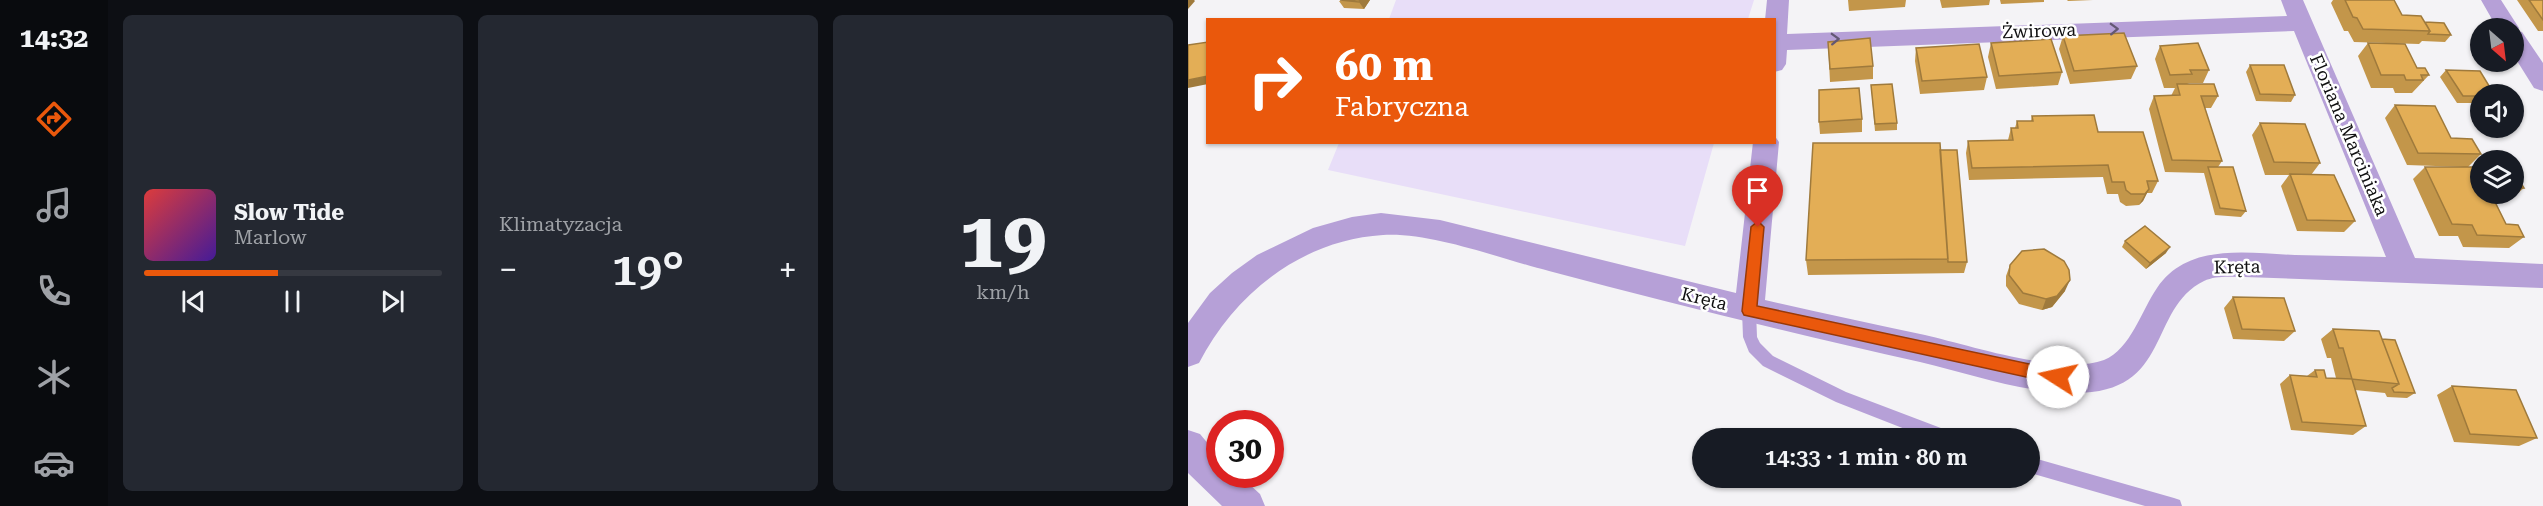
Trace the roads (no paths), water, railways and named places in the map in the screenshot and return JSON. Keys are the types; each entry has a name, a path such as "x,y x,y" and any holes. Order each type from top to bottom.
{"street":[{"path":"1776,53 1778,0"},
{"path":"2491,2 2501,18"},
{"name":"Żwirowa","path":"1776,53 2296,11"},
{"name":"Floriana Marciniaka","path":"2296,11 2406,270"},
{"path":"2524,53 2543,82"},
{"path":"1749,311 1766,144"},
{"name":"Kręta","path":"1188,353 1201,328 1216,308 1237,286 1264,267 1308,242 1356,228 1383,224 1440,231 1749,311 2029,372 2080,378 2098,377 2115,371 2135,356 2175,287 2194,272 2206,267 2406,270 2543,276"},
{"path":"1188,446 1204,467 1248,506"}],"lane":[{"path":"1749,311 1750,337 1754,347 1768,361 1841,397 1922,428"},
{"path":"2040,468 2174,506"}]}
